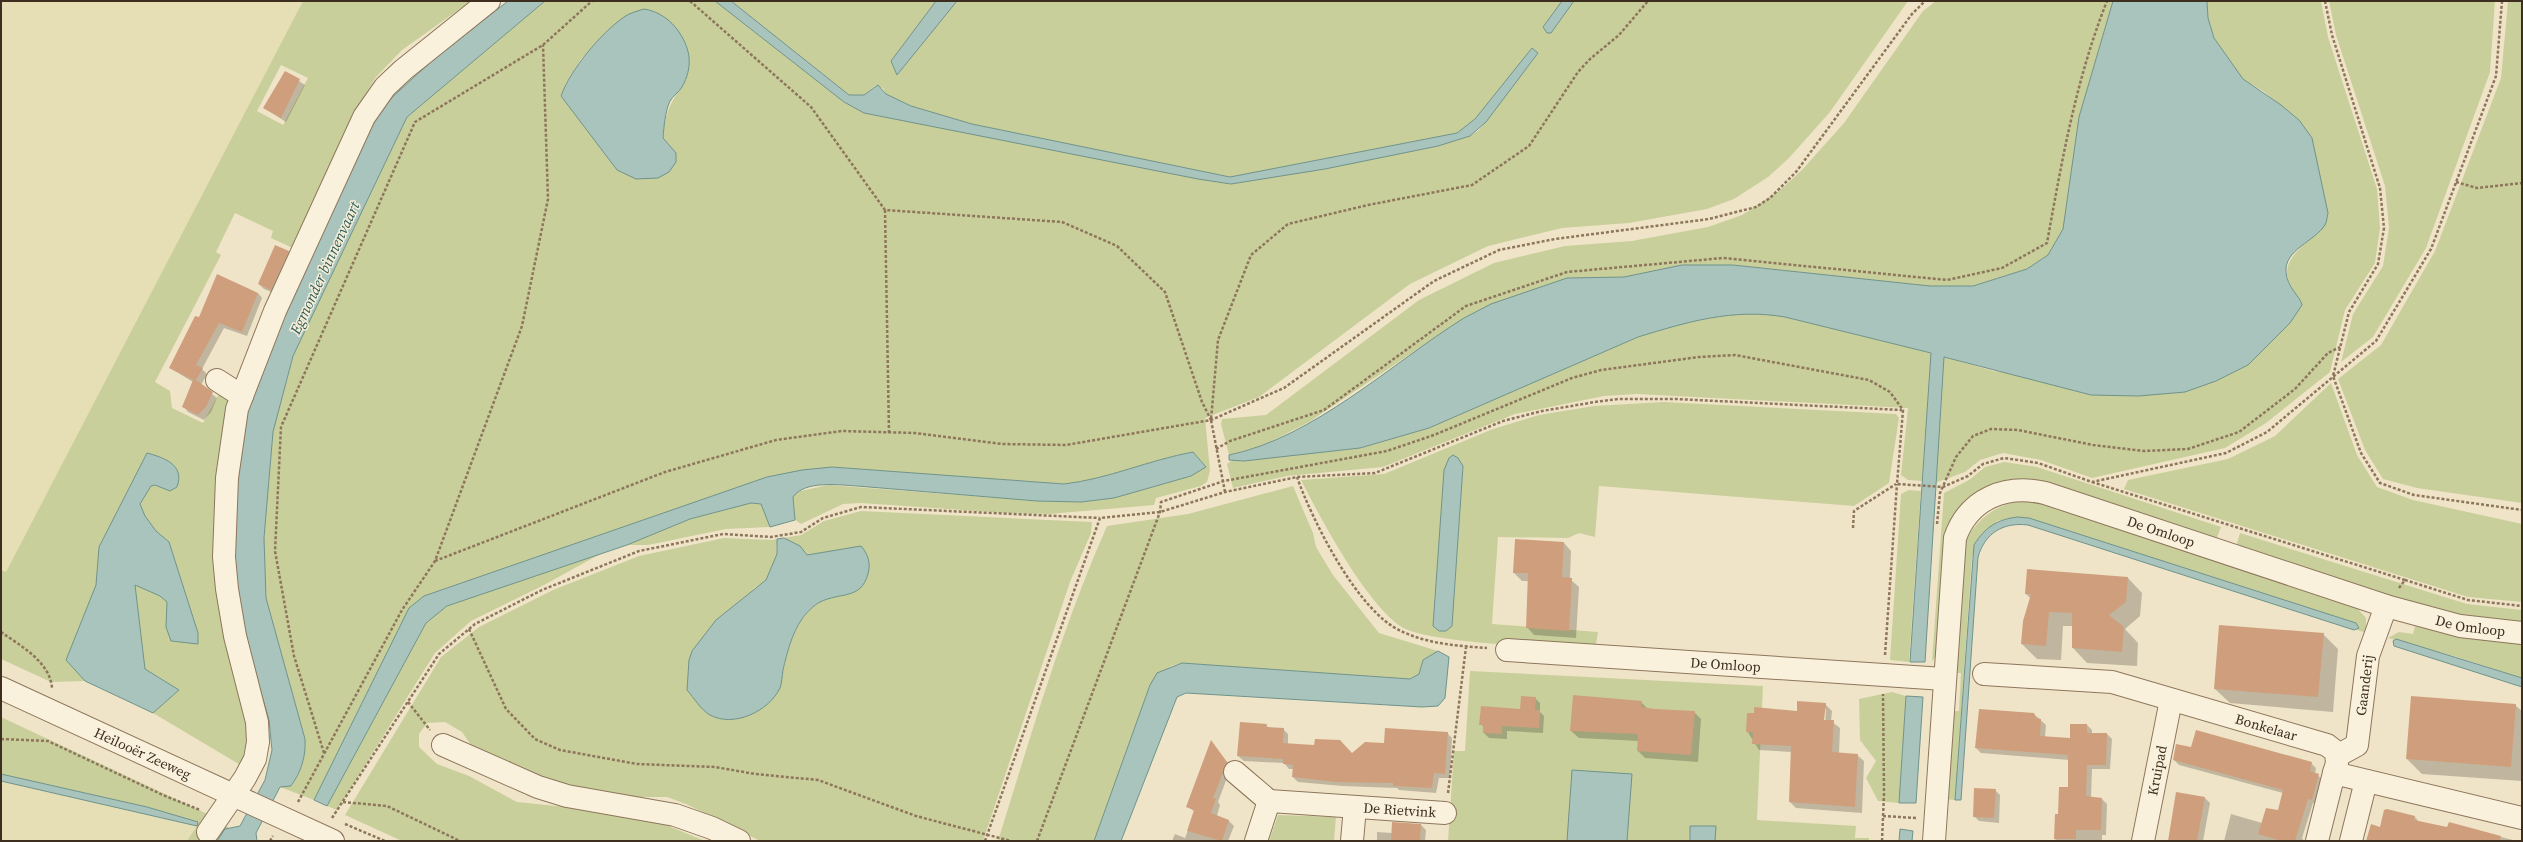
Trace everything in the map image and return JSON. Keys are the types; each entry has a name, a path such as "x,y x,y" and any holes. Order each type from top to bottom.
{"street":[{"path":"208,832 220,813 235,795 255,759 259,732 235,636 227,589 224,557 227,478 237,409 275,311 364,117 385,87 403,70 489,1"},
{"path":"217,380 242,396"},
{"name":"De Omloop","path":"1934,841 1944,679 1955,538 1960,525 1971,511 1989,498 2007,490 2022,489 2045,493 2386,606 2460,626 2522,633"},
{"name":"Gaanderij","path":"2336,765 2357,745 2368,656 2386,606"},
{"name":"De Omloop","path":"1507,650 1944,679"},
{"name":"Bonkelaar","path":"1984,674 2112,682 2321,742 2332,748 2336,765 2366,781 2522,818"},
{"name":"Heilooër Zeeweg","path":"1,688 235,795 292,810 333,841"},
{"name":"Kruipad","path":"2143,841 2171,700"},
{"path":"443,745 538,788 567,796 674,815 712,828 739,841"},
{"path":"2317,841 2336,765"},
{"path":"1235,772 1269,801 1256,841"},
{"path":"2351,841 2366,781"},
{"name":"De Rietvink","path":"1269,801 1445,813"},
{"name":"De Rietvink","path":"1352,841 1355,807"}],"path":[{"path":"324,753 294,656 275,551 281,427 415,122 543,45 592,1"},
{"path":"690,1 811,107 885,210 889,432"},
{"path":"1225,492 1211,420 1218,340 1251,255 1288,224 1368,205 1472,185 1529,146 1578,72 1590,59 1619,35 1648,1"},
{"path":"435,561 665,472 776,440 842,431 889,432 1002,444 1066,445 1211,420 1284,388 1434,281 1499,250 1555,240 1709,219 1756,207 1775,194 1796,172 1912,14 1925,1"},
{"path":"1216,449 1230,441 1324,410 1466,306 1567,272 1723,258 1947,280 2002,268 2047,243 2070,119 2090,44 2107,1"},
{"path":"2325,1 2332,35 2380,188 2384,228 2378,264 2349,312 2333,376 2361,453 2380,483 2414,495 2522,510"},
{"path":"2092,482 2226,453 2267,432 2376,341 2431,249 2496,76 2502,1"},
{"path":"292,810 402,610 435,561 522,326 548,200 543,45"},
{"path":"2456,182 2477,188 2522,183"},
{"path":"885,210 1062,222 1117,246 1165,292 1202,402 1211,420"},
{"path":"1943,487 1956,457 1972,436 1991,429 2018,430 2093,445 2144,451 2188,449 2239,432 2295,389 2328,354 2340,347"},
{"path":"1037,841 1160,512 1161,502 1224,481 1387,451 1434,435 1587,373 1716,355 1749,356 1869,380 1890,392 1903,410 1897,484"},
{"path":"385,841 332,818 439,654 469,629 542,590 639,551 723,534 771,537 802,532 823,518 861,507 1100,518 1160,512 1225,492 1297,477 1380,472 1520,416 1618,399 1676,399 1903,410"},
{"path":"1853,528 1854,511 1897,484 1943,487 1968,476 1983,464 2004,458 2038,463 2092,482 2468,600 2522,606"},
{"path":"1297,477 1308,506 1337,560 1373,608 1399,631 1415,637 1466,646 1507,650"},
{"path":"985,841 1100,518"},
{"path":"2386,606 2405,580"},
{"path":"469,629 506,709 535,739 560,750 637,764 715,768 755,774 818,780 916,816 987,833 1011,841"},
{"path":"1,632 33,655 51,677 52,688"},
{"path":"1445,813 1466,646"},
{"path":"408,702 443,745"},
{"path":"1,739 48,741 163,795 202,810 220,813"},
{"path":"343,802 387,806 460,841"},
{"path":"1883,816 1935,820"},
{"path":"270,841 273,836 274,841"}],"shaded area":[{"path":"1,1 303,1 6,573 1,570"},
{"path":"1,781 197,826 187,841 1,841"}],"green space":[{"path":"303,1 471,1 402,50 376,77 360,103 295,249 271,238 273,231 235,213 216,252 221,255 155,382 170,391 172,408 203,423 220,392 233,399 252,742 242,766 153,713 179,690 145,669 135,585 160,596 167,602 166,627 197,644 198,633 169,542 156,531 145,516 140,504 151,486 155,485 170,491 147,453 99,547 96,585 66,660 85,681 51,682 1,659 1,570 6,572","holes":["281,65 308,78 283,125 257,111"]},
{"path":"545,1 715,1 844,102 864,113 1231,184 1438,146 1470,136 1479,130 1538,53 1532,48 1475,119 1457,133 1230,177 972,124 911,106 886,94 883,88 875,86 864,95 849,95 731,1 936,1 891,61 897,75 957,1 1562,1 1543,27 1551,33 1574,1 1908,1 1830,112 1789,158 1768,177 1734,199 1707,209 1629,223 1562,228 1488,246 1410,284 1259,397 1205,418 1210,471 1207,482 1201,486 1156,498 1154,505 1049,514 1006,513 861,503 843,504 801,524 795,520 793,497 796,492 828,485 1037,501 1081,502 1114,498 1191,476 1206,467 1193,452 1177,455 1097,478 1064,484 832,467 767,477 424,596 383,661 314,800 280,787 292,786 304,758 305,739 266,598 264,538 273,432 293,356 407,117","holes":["654,11 674,26 682,87 668,111 663,138 676,153 617,170 561,96 566,83 581,59 624,17"]},
{"path":"1936,1 2113,1 2079,117 2063,229 2048,255 2027,269 1972,286 1930,286 1733,265 1682,265 1624,277 1567,278 1464,318 1309,422 1262,446 1229,455 1221,424 1222,419 1266,415 1419,300 1494,263 1565,246 1632,241 1708,227 1742,215 1779,191 1802,170 1844,123 1923,11"},
{"path":"2207,1 2321,1 2328,37 2377,189 2380,228 2375,263 2345,310 2330,372 2266,423 2225,448 2092,478 2041,460 2003,453 1980,460 1965,472 1935,483 1944,357 1993,371 2185,392 2216,381 2248,365 2302,302 2292,289 2288,278 2287,268 2297,251 2325,225 2299,120 2263,91 2243,79 2214,38 2208,18"},
{"path":"2329,1 2495,1 2490,72 2426,248 2373,337 2341,362 2353,314 2383,266 2389,228 2385,186 2336,35"},
{"path":"2508,1 2522,1 2522,503 2417,488 2383,479 2365,450 2338,379 2381,345 2435,251 2501,78"},
{"path":"1736,313 1764,313 1785,317 1931,353 1922,481 1908,480 1901,475 1908,408 1637,394 1604,396 1515,414 1383,467 1287,476 1233,488 1227,464 1231,461 1360,448 1429,428 1638,337 1672,326"},
{"path":"2331,383 2357,455 2377,487 2413,500 2522,524 2522,602 2468,597 2124,489 2128,480 2228,459 2275,436"},
{"path":"1664,402 1896,414 1899,418 1889,483 1854,506 1599,486 1595,537 1579,533 1568,538 1498,537 1492,624 1598,632 1595,650 1462,641 1414,632 1400,626 1386,614 1358,579 1332,537 1301,480 1384,474 1493,429 1539,415 1594,406","holes":["1463,467 1452,626 1433,625 1444,470"]},
{"path":"2004,462 2037,467 2221,527 2216,540 2055,487 1965,507 1939,652 1932,661 1944,493 1969,480 1985,467"},
{"path":"1293,486 1313,533 1316,547 1333,575 1379,633 1438,651 1423,660 1419,674 1410,679 1182,663 1171,666 1150,685 1094,841 998,841 1061,642 1107,526 1188,514"},
{"path":"1909,490 1921,491 1909,662 1890,660 1901,494"},
{"path":"2019,501 2033,501 2045,504 2312,591 2357,608 2366,618 2366,633 2357,630 2359,627 2356,623 2029,518 2018,517 1997,521 1972,557 1955,800 1943,799 1954,711 1959,711 1961,673 1956,673 1962,547 1972,530 1984,517 2000,507"},
{"path":"751,503 761,504 770,527 726,529 648,545 627,545 690,519"},
{"path":"861,511 1092,522 1091,533 1070,582 983,841 760,841 686,804 667,797 621,797 542,780 473,748 462,732 445,722 427,723 419,734 419,747 437,764 469,776 517,802 566,807 666,825 705,841 402,841 345,815 441,657 479,627 553,590 639,556 724,538 772,540 801,535 824,521","holes":["776,545 800,546 807,555 861,546 854,593 826,599 818,603 809,611 796,630 788,652 780,687 753,589 767,580 777,554"]},
{"path":"2240,533 2467,604 2522,610 2522,626 2465,618 2236,547"},
{"path":"602,553 544,585 471,621 435,653 337,810 327,806 426,623 447,606"},
{"path":"2415,626 2462,636 2522,643 2522,678 2457,657 2388,638 2399,632 2413,634"},
{"path":"1470,671 1763,686 1757,820 1856,826 1855,838 1869,838 1869,841 1448,841 1454,751 1465,751"},
{"path":"1892,692 1906,696 1899,803 1878,801 1866,778 1876,761 1860,740 1859,699"},
{"path":"1,717 218,819 229,828 217,841 187,841 198,824 147,807 1,774"},
{"path":"1278,815 1336,817 1334,841 1269,841"}],"water":[{"name":"Egmonder binnenvaart","path":"508,1 545,1 407,117 293,356 273,432 264,538 266,598 305,739 305,752 298,775 291,786 280,787 256,833 257,841 217,841 225,829 240,826 265,780 272,750 269,720 241,624 235,563 235,489 248,407 260,368 338,195 376,118 388,101 434,59"},
{"path":"715,1 731,1 849,95 864,95 878,85 886,94 911,106 972,124 1230,177 1457,133 1475,119 1532,48 1538,53 1486,122 1470,136 1438,146 1325,169 1231,184 1198,179 864,113 844,102"},
{"path":"936,1 957,1 897,75 891,61"},
{"path":"1562,1 1574,1 1551,33 1547,33 1543,27"},
{"path":"2113,1 2207,1 2208,18 2214,38 2243,79 2281,105 2299,120 2312,138 2328,213 2326,222 2320,231 2295,252 2287,264 2287,278 2302,305 2290,323 2248,365 2216,381 2185,392 2139,396 2091,395 1944,357 1925,662 1910,662 1931,353 1785,317 1747,314 1729,315 1674,326 1638,337 1429,428 1360,448 1244,461 1229,460 1229,455 1260,446 1291,433 1321,416 1351,397 1464,318 1491,304 1567,278 1624,277 1682,265 1733,265 1930,286 1973,286 2027,269 2048,255 2063,229 2079,117"},
{"path":"644,9 659,14 676,28 686,45 689,66 686,80 670,101 664,124 663,138 676,153 676,162 669,172 658,178 636,179 617,170 561,96 571,75 596,42 624,17"},
{"path":"1193,452 1206,467 1191,476 1114,498 1081,502 1037,501 841,485 814,486 798,492 793,497 795,520 770,527 761,504 751,503 690,519 627,545 447,606 426,623 327,806 314,800 409,608 424,596 767,477 802,470 832,467 1064,484 1097,478 1177,455"},
{"path":"147,453 167,460 176,468 178,473 179,479 177,487 170,491 155,485 151,486 140,504 145,516 156,531 169,542 198,633 198,644 171,641 166,627 167,602 160,596 135,585 145,669 179,690 153,713 85,681 66,660 96,585 99,547"},
{"path":"1453,455 1458,458 1463,466 1452,626 1446,631 1439,631 1433,626 1444,470 1449,458"},
{"path":"2018,517 2029,518 2356,623 2359,628 2354,630 2028,525 2011,525 2003,527 1985,541 1978,557 1961,800 1955,800 1974,545 1983,533 1993,525 2004,520"},
{"path":"784,538 800,546 807,555 861,546 867,555 869,562 868,574 865,582 855,592 820,602 804,617 795,630 790,643 780,688 768,704 750,715 730,720 719,719 707,713 687,690 689,660 692,651 716,620 766,580 777,554 777,539"},
{"path":"2396,639 2522,678 2522,687 2394,646 2393,641"},
{"path":"1438,651 1449,657 1445,698 1438,706 1422,707 1186,693 1177,697 1121,841 1094,841 1150,685 1157,673 1182,663 1410,679 1419,674 1423,660"},
{"path":"1906,696 1923,697 1916,803 1899,803"},
{"path":"1572,770 1632,774 1627,841 1567,841"},
{"path":"1,774 147,807 198,822 197,826 1,781"},
{"path":"1690,826 1716,826 1715,841 1690,841"},
{"path":"1900,829 1913,831 1912,841 1899,841"}],"building":[{"path":"285,71 300,79 281,118 263,108"},
{"path":"275,245 289,251 271,290 258,284"},
{"path":"217,274 258,293 242,332 219,323 196,365 203,368 196,380 213,392 206,407 198,415 182,407 193,380 169,368 195,316 199,317"},
{"path":"1515,539 1564,542 1562,577 1572,578 1569,631 1526,628 1528,573 1513,573"},
{"path":"2027,569 2128,577 2126,602 2109,615 2124,627 2122,652 2072,648 2072,613 2049,612 2046,646 2021,644 2023,621 2031,594 2025,594"},
{"path":"2219,625 2324,633 2318,697 2214,689"},
{"path":"1573,695 1642,701 1641,707 1655,709 1695,711 1691,755 1637,751 1638,734 1570,731"},
{"path":"1521,696 1536,697 1535,710 1540,710 1539,728 1502,726 1502,734 1483,733 1483,725 1479,725 1481,706 1520,709"},
{"path":"2411,696 2516,704 2511,767 2406,759"},
{"path":"1797,701 1826,703 1824,720 1834,720 1832,752 1858,754 1855,807 1789,802 1791,746 1752,744 1753,732 1746,732 1747,713 1754,713 1754,707 1797,711"},
{"path":"1979,709 2034,713 2036,718 2041,719 2040,736 2070,738 2070,724 2087,724 2087,733 2107,733 2106,765 2087,765 2086,796 2102,798 2101,830 2076,830 2076,839 2054,839 2055,814 2058,814 2059,787 2068,787 2068,755 1975,748"},
{"path":"1240,722 1267,724 1266,727 1284,728 1283,743 1314,745 1315,739 1340,740 1352,753 1365,742 1384,743 1385,728 1448,732 1445,774 1434,773 1432,788 1393,786 1393,783 1336,782 1292,777 1293,765 1283,764 1283,759 1237,756"},
{"path":"2196,730 2312,762 2310,771 2319,774 2312,800 2308,799 2295,841 2281,841 2258,834 2266,808 2278,810 2283,790 2173,760 2176,744 2191,747"},
{"path":"1211,740 1227,762 1213,798 1216,799 1211,813 1229,820 1222,841 1187,831 1194,810 1186,807"},
{"path":"1974,788 1996,789 1994,818 1973,817"},
{"path":"2176,792 2205,797 2197,841 2168,841"},
{"path":"2387,809 2415,816 2414,820 2447,827 2449,822 2501,836 2500,841 2366,841 2371,824 2380,827 2384,810"},
{"path":"1392,822 1421,824 1420,840 1391,841"}]}
